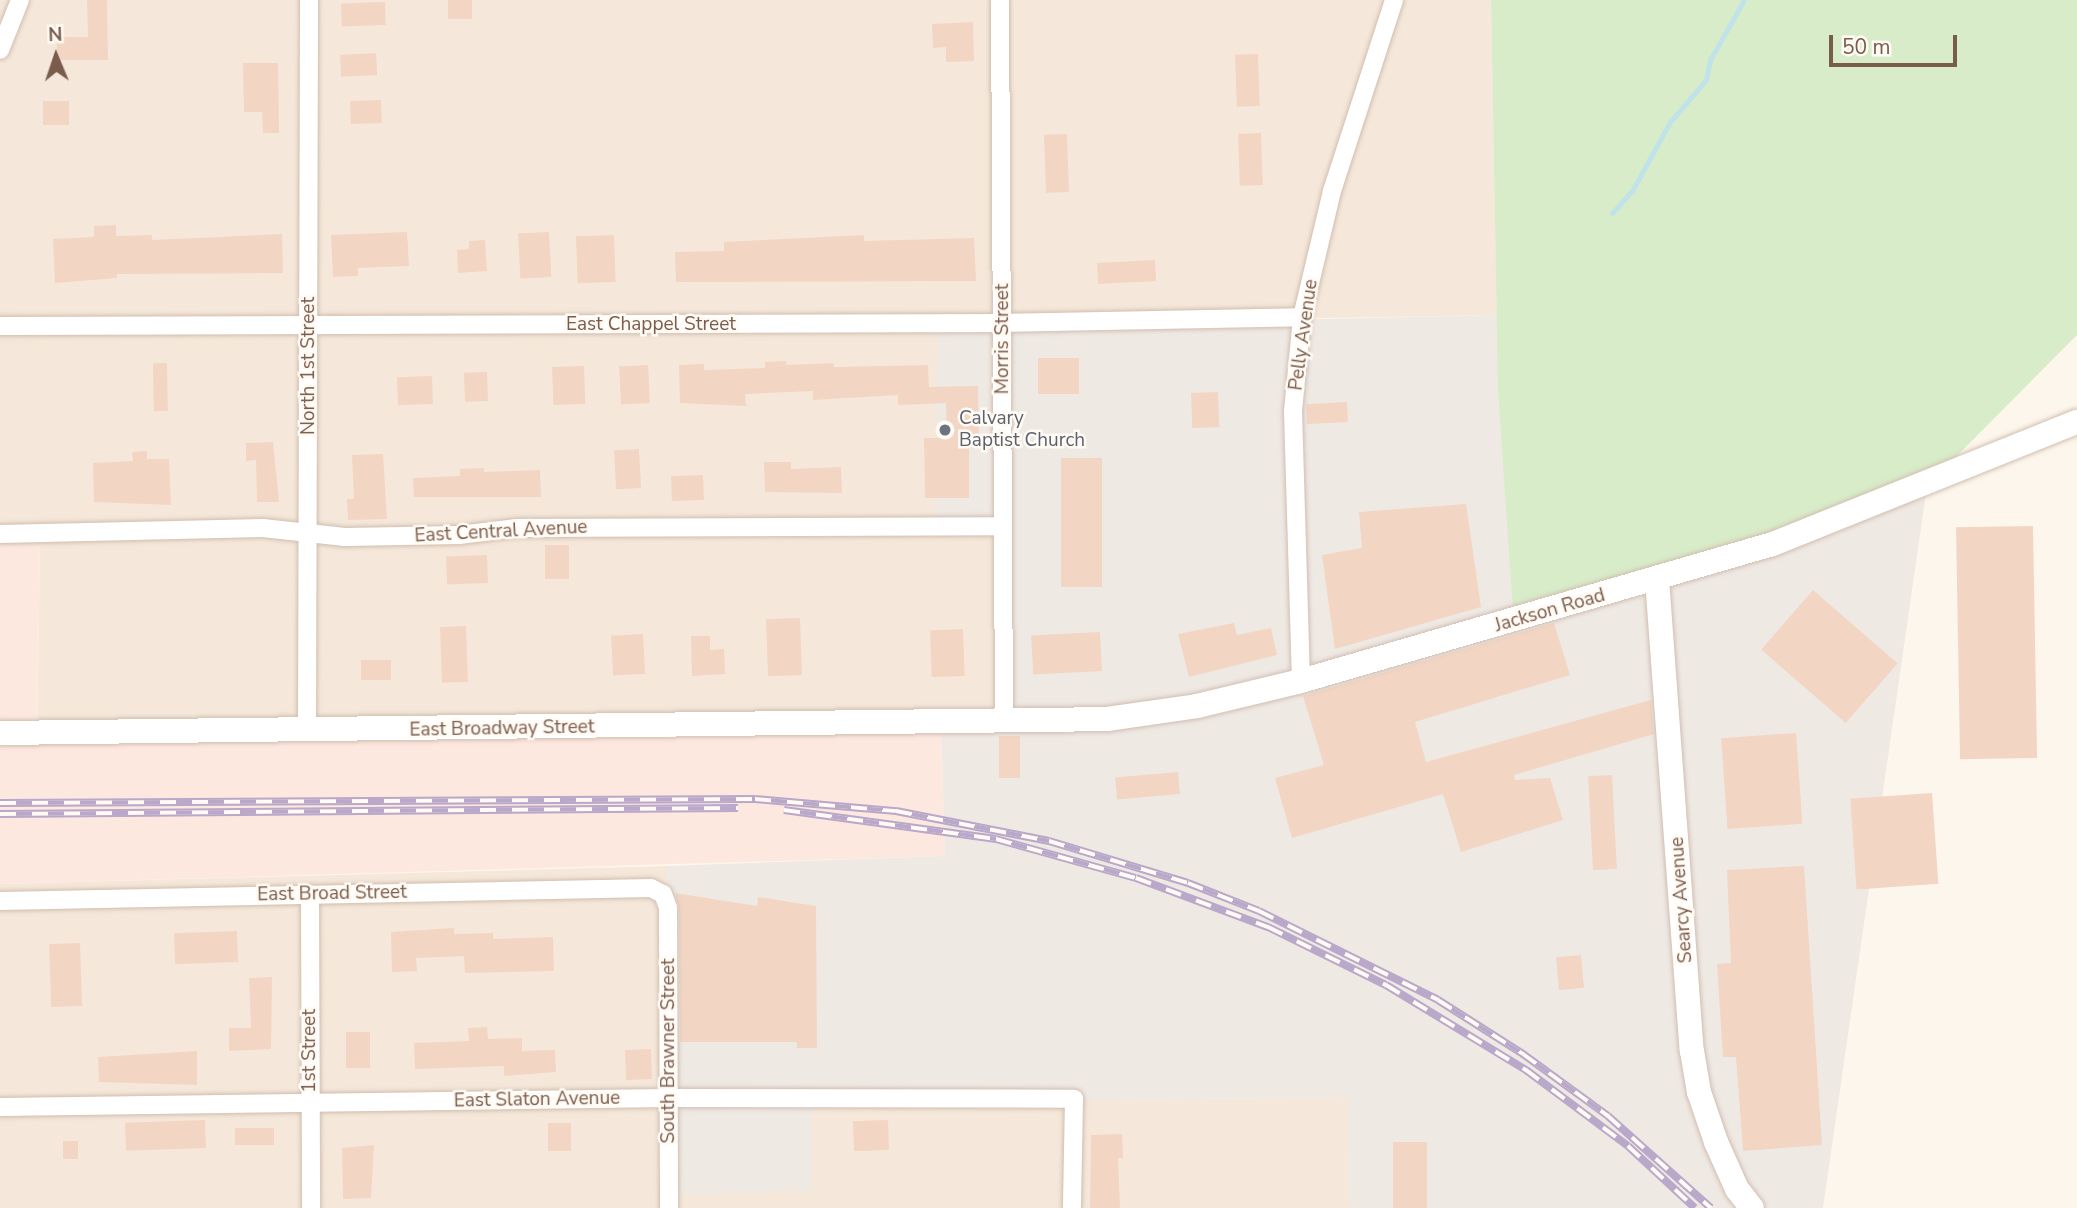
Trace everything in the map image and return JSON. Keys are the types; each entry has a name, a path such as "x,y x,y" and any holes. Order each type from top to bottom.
{"main road":[{"name":"Jackson Road","path":"1004,720 1107,719 1197,706 1301,681 1657,579 1884,503 2077,422"},
{"name":"Searcy Avenue","path":"1657,579 1692,1051 1701,1098 1737,1189 1752,1208"},
{"name":"East Broadway Street","path":"0,733 307,732 1004,720"}],"street":[{"path":"0,50 20,0"},
{"name":"North 1st Street","path":"307,732 309,0"},
{"name":"Morris Street","path":"1000,0 1004,720"},
{"name":"Pelly Avenue","path":"1301,681 1293,411 1302,317 1332,191 1394,0"},
{"name":"East Chappel Street","path":"0,326 1003,323 1302,317"},
{"name":"East Central Avenue","path":"0,534 263,528 345,537 459,535 517,528 1002,526"},
{"name":"East Broad Street","path":"0,901 651,888 663,894"},
{"name":"1st Street","path":"310,894 311,1208"},
{"name":"South Brawner Street","path":"663,894 668,908 669,1208"},
{"name":"East Slaton Avenue","path":"0,1107 668,1098 1074,1099 1072,1208"}],"shaded area":[{"path":"0,0 1491,0 1497,315 1000,324 1001,725 37,735 40,545 0,545"},
{"path":"1497,315 1513,612 1927,486 1823,1208 1350,1208 1348,1097 812,1104 812,1190 672,1195 668,866 945,856 941,727 1000,725 998,528 935,525 938,328"},
{"path":"0,545 40,545 37,735 941,727 945,856 0,884"},
{"path":"668,866 672,1105 1349,1097 1350,1208 0,1208 0,884"}],"green space":[{"path":"1491,0 2077,0 2077,335 1927,486 1513,613 1498,390"}],"building":[{"path":"87,0 107,0 108,60 57,60 57,37 88,37"},
{"path":"448,0 472,0 472,19 448,19"},
{"path":"385,2 386,25 342,27 341,4"},
{"path":"973,22 974,61 946,62 946,47 933,48 932,24"},
{"path":"376,53 377,75 341,77 340,55"},
{"path":"1258,54 1260,106 1237,107 1235,55"},
{"path":"243,63 278,63 279,133 263,133 262,112 244,112"},
{"path":"381,100 382,123 351,124 350,101"},
{"path":"43,101 69,101 69,125 43,125"},
{"path":"1261,133 1263,185 1240,186 1238,134"},
{"path":"1067,134 1069,192 1046,193 1044,135"},
{"path":"116,225 116,236 152,235 152,240 282,234 283,273 117,274 117,278 55,283 53,239 94,237 94,226"},
{"path":"407,232 409,266 358,268 358,276 333,277 331,235"},
{"path":"549,232 551,277 520,279 518,234"},
{"path":"614,235 616,282 578,283 576,236"},
{"path":"864,235 864,241 974,238 976,281 676,282 675,252 724,251 724,242"},
{"path":"485,240 487,271 458,273 457,250 469,249 469,241"},
{"path":"1155,260 1156,281 1098,284 1097,263"},
{"path":"1038,358 1079,358 1079,394 1038,394"},
{"path":"786,361 786,365 834,363 834,367 928,365 929,387 978,386 979,443 969,443 969,498 925,498 924,438 947,438 946,403 898,405 898,395 813,400 813,391 745,394 746,406 680,403 679,365 704,364 704,370 765,368 765,362"},
{"path":"153,363 167,363 168,411 154,411"},
{"path":"648,365 650,403 621,404 619,367"},
{"path":"584,366 585,404 553,405 552,367"},
{"path":"487,372 488,401 465,402 464,373"},
{"path":"432,376 433,404 398,405 397,377"},
{"path":"1218,392 1219,427 1192,428 1191,393"},
{"path":"1347,402 1348,422 1307,424 1306,404"},
{"path":"273,442 279,502 257,502 256,460 246,461 246,443"},
{"path":"639,449 641,488 616,489 614,450"},
{"path":"147,451 147,459 169,459 171,505 94,502 93,463 133,461 132,452"},
{"path":"383,454 387,519 348,520 347,499 354,499 352,455"},
{"path":"1061,458 1102,458 1102,587 1061,587"},
{"path":"764,462 791,462 791,469 841,467 842,493 765,492"},
{"path":"484,468 484,472 540,470 541,497 414,497 413,478 460,476 460,469"},
{"path":"703,475 704,500 672,501 671,476"},
{"path":"1466,504 1481,607 1335,649 1322,555 1362,548 1359,512"},
{"path":"2033,526 2037,758 1960,759 1956,527"},
{"path":"545,545 569,545 569,579 545,579"},
{"path":"487,555 488,583 447,584 446,556"},
{"path":"1813,590 1898,663 1846,723 1761,650"},
{"path":"800,618 802,675 768,676 766,619"},
{"path":"1234,623 1237,635 1271,628 1277,655 1189,677 1178,634"},
{"path":"1554,623 1570,675 1415,722 1426,762 1651,700 1654,734 1514,775 1515,780 1550,778 1563,820 1461,852 1443,794 1292,838 1275,778 1324,765 1303,696"},
{"path":"466,626 468,682 442,683 440,627"},
{"path":"963,629 965,676 932,677 930,630"},
{"path":"1100,632 1102,671 1033,675 1031,636"},
{"path":"643,634 645,674 613,676 611,636"},
{"path":"691,636 710,636 710,650 724,649 725,674 692,676"},
{"path":"361,660 391,660 391,680 361,680"},
{"path":"1796,733 1802,824 1728,829 1721,738"},
{"path":"999,736 1020,736 1020,778 999,778"},
{"path":"1178,772 1180,794 1117,799 1115,777"},
{"path":"1612,775 1617,869 1593,870 1588,776"},
{"path":"1932,793 1938,884 1857,889 1850,799"},
{"path":"1804,866 1822,1145 1743,1151 1736,1057 1723,1057 1717,964 1731,963 1727,870"},
{"path":"675,893 757,906 758,897 816,906 817,1048 797,1048 797,1042 680,1042 679,908"},
{"path":"454,928 454,934 493,933 493,939 553,937 554,971 465,973 464,956 416,958 417,971 392,972 391,932"},
{"path":"237,931 238,962 175,964 174,933"},
{"path":"80,943 82,1006 51,1007 49,944"},
{"path":"1581,955 1584,988 1559,990 1556,957"},
{"path":"272,977 271,1049 229,1051 229,1028 251,1028 249,978"},
{"path":"487,1027 488,1039 522,1038 522,1051 555,1050 556,1072 504,1076 504,1066 415,1069 414,1043 469,1041 468,1028"},
{"path":"346,1032 370,1032 370,1068 346,1068"},
{"path":"651,1049 652,1079 626,1080 625,1050"},
{"path":"197,1051 197,1085 99,1082 98,1057"},
{"path":"205,1120 206,1148 126,1151 125,1123"},
{"path":"888,1120 889,1150 854,1151 853,1121"},
{"path":"548,1123 571,1123 571,1151 548,1151"},
{"path":"235,1128 274,1128 274,1145 235,1145"},
{"path":"1122,1134 1123,1158 1118,1158 1120,1208 1090,1208 1091,1135"},
{"path":"63,1141 78,1141 78,1159 63,1159"},
{"path":"1393,1142 1427,1142 1427,1208 1393,1208"},
{"path":"374,1145 371,1198 343,1199 342,1148"}],"waterway":[{"path":"1612,213 1632,191 1670,122 1706,80 1710,60 1744,0"}],"railway":[{"path":"0,803 755,799 896,811 1049,841 1188,883 1259,911 1438,1000 1523,1054 1608,1116 1711,1208"},
{"path":"0,814 738,808"},
{"path":"784,810 996,839 1136,878 1268,927 1386,985 1526,1070 1628,1146 1695,1208"}],"place":[{"name":"Calvary Baptist Church","path":"945,430"}]}
